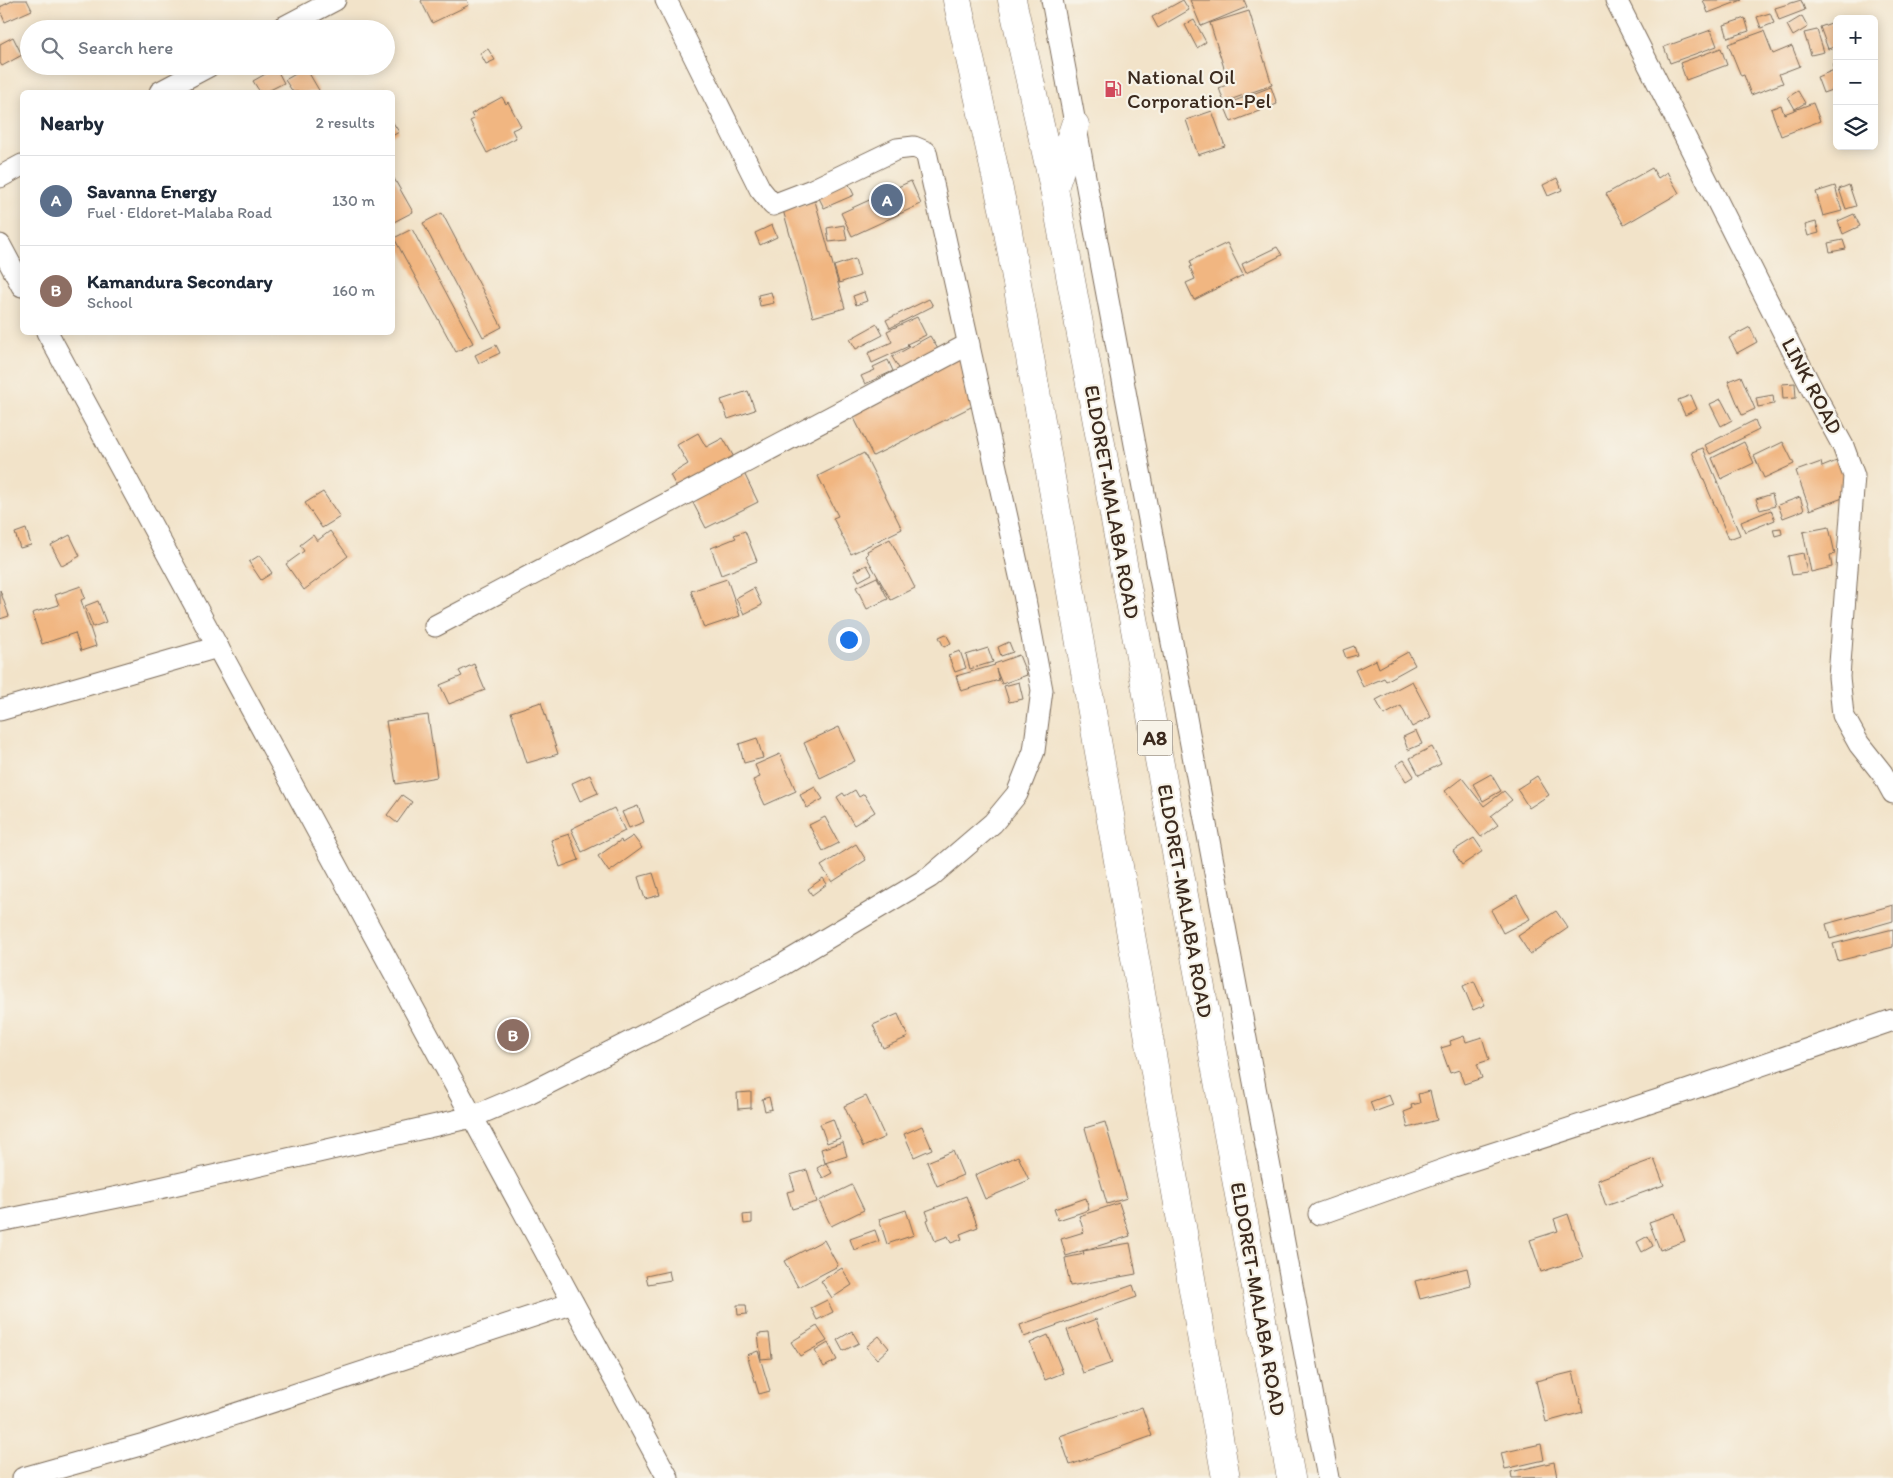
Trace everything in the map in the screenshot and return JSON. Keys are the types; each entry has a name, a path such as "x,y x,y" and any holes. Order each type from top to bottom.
{"highway":[{"path":"957,0 1007,226 1226,1478"},
{"name":"ELDORET-MALABA ROAD","path":"1012,0 1054,188 1291,1478"},
{"path":"1054,188 1075,125"}],"street":[{"path":"297,20 335,0"},
{"path":"0,1221 138,1193 472,1117 529,1093 782,965 860,920 930,877 993,824 1017,794 1034,752 1042,690 1024,594 926,152 914,147 897,149 812,190 773,205 760,188 666,0"},
{"name":"ELDORET-MALABA ROAD","path":"1052,0 1328,1478"},
{"name":"LINK ROAD","path":"1616,0 1813,391 1843,446 1854,476 1839,677 1843,715 1859,744 1882,773 1893,793"},
{"path":"164,90 192,75"},
{"path":"0,177 20,166"},
{"path":"0,245 20,282"},
{"path":"49,335 668,1478"},
{"path":"435,626 969,344"},
{"path":"0,710 218,647"},
{"path":"1319,1214 1454,1166 1686,1091 1893,1020"},
{"path":"23,1478 144,1444 573,1303"}],"building":[{"path":"14,0 27,0 32,10 5,22 0,7"},
{"path":"422,0 467,0 469,5 432,23"},
{"path":"1183,0 1189,10 1158,28 1152,17"},
{"path":"1190,0 1244,0 1247,7 1201,26"},
{"path":"1703,0 1742,0 1708,13"},
{"path":"1801,0 1805,10 1779,20 1775,8"},
{"path":"1249,11 1272,85 1224,102 1219,88 1229,84 1210,23"},
{"path":"1770,13 1774,23 1761,28 1757,17"},
{"path":"1802,16 1808,27 1793,36 1787,25"},
{"path":"1745,18 1749,31 1728,38 1724,25"},
{"path":"1194,20 1206,42 1197,48 1185,25"},
{"path":"1833,22 1833,47 1828,49 1820,27"},
{"path":"1711,30 1717,46 1670,63 1664,47"},
{"path":"1817,30 1824,52 1811,55 1804,33"},
{"path":"1764,31 1773,54 1792,46 1800,66 1779,74 1783,83 1751,95 1744,75 1741,76 1728,44"},
{"path":"13,37 20,51 20,56 2,66 0,63 0,44"},
{"path":"1721,48 1727,65 1686,80 1680,63"},
{"path":"488,49 495,60 486,64 480,53"},
{"path":"1833,70 1833,89 1823,93 1817,77"},
{"path":"264,75 280,75 284,83 270,90 259,90 253,81"},
{"path":"294,75 310,75 319,90 292,90 285,80"},
{"path":"1271,87 1277,104 1231,122 1224,105"},
{"path":"1798,91 1805,103 1795,109 1788,97"},
{"path":"502,97 506,104 508,102 521,126 512,130 516,138 487,153 470,121 474,119 471,114"},
{"path":"1813,103 1820,121 1781,136 1771,109 1781,105 1784,114"},
{"path":"1212,111 1225,146 1198,155 1186,120"},
{"path":"395,126 399,132 395,134"},
{"path":"1652,168 1658,178 1667,172 1679,193 1624,225 1606,194"},
{"path":"1557,178 1562,190 1548,196 1543,185"},
{"path":"395,180 413,212 395,221"},
{"path":"847,180 854,195 824,208 817,194"},
{"path":"911,181 921,204 852,236 841,213"},
{"path":"1849,185 1856,206 1846,209 1839,189"},
{"path":"1835,186 1842,211 1823,216 1816,192"},
{"path":"815,201 845,308 813,317 783,210"},
{"path":"442,213 502,327 483,337 423,223"},
{"path":"1854,214 1860,226 1843,234 1838,221"},
{"path":"1816,222 1819,233 1808,236 1805,225"},
{"path":"772,225 777,237 760,245 755,233"},
{"path":"844,225 847,240 829,242 827,228"},
{"path":"412,229 473,343 456,352 395,238"},
{"path":"1843,240 1846,249 1830,252 1828,243"},
{"path":"1227,243 1243,275 1194,300 1186,283 1195,279 1190,267 1192,266 1190,261"},
{"path":"1277,247 1282,255 1246,273 1242,264"},
{"path":"855,259 860,276 839,283 834,266"},
{"path":"771,292 774,303 760,306 758,295"},
{"path":"864,292 867,301 856,305 853,296"},
{"path":"929,299 933,306 890,328 886,320"},
{"path":"917,317 926,335 907,344 909,346 872,363 868,353 892,342 887,331"},
{"path":"877,324 883,335 856,349 850,339"},
{"path":"1750,327 1757,342 1737,353 1729,338"},
{"path":"930,336 938,349 900,370 892,357"},
{"path":"496,345 500,353 479,363 475,355"},
{"path":"960,355 968,371 964,373 979,403 873,456 850,410"},
{"path":"888,360 893,371 865,384 861,376 875,370 873,367"},
{"path":"1741,376 1755,409 1742,415 1728,381"},
{"path":"1795,383 1796,398 1783,399 1782,384"},
{"path":"748,391 755,410 728,419 721,400"},
{"path":"1691,395 1697,409 1685,415 1678,400"},
{"path":"1773,395 1774,404 1758,407 1756,398"},
{"path":"1721,399 1732,420 1721,426 1710,404"},
{"path":"1755,420 1759,430 1710,454 1705,445"},
{"path":"698,433 706,447 723,438 735,459 678,490 670,475 688,464 677,445"},
{"path":"1744,442 1754,463 1721,479 1712,458"},
{"path":"1783,442 1794,464 1764,478 1754,456"},
{"path":"1703,448 1740,535 1729,539 1692,452"},
{"path":"864,453 902,529 851,554 833,518 838,516 818,476"},
{"path":"1839,460 1851,495 1810,510 1796,471 1821,462 1822,467"},
{"path":"744,473 758,502 706,528 691,499"},
{"path":"323,492 340,517 322,528 305,503"},
{"path":"1772,494 1775,506 1760,510 1756,499"},
{"path":"1800,497 1804,510 1783,518 1778,505"},
{"path":"1771,510 1775,520 1745,532 1741,522"},
{"path":"1829,527 1835,554 1830,555 1832,567 1811,572 1803,532"},
{"path":"1781,528 1782,534 1775,536 1773,529"},
{"path":"26,529 31,545 20,548 15,533"},
{"path":"330,531 348,556 304,590 286,564 304,551 300,545 313,535 317,541"},
{"path":"745,531 757,561 721,575 711,548 736,538 734,535"},
{"path":"70,535 80,556 62,566 51,545"},
{"path":"890,539 915,588 891,600 866,556 868,554 867,551"},
{"path":"1803,553 1807,573 1792,575 1788,556"},
{"path":"260,555 272,573 261,580 249,562"},
{"path":"867,565 872,574 859,581 854,571"},
{"path":"877,577 888,599 867,609 856,587"},
{"path":"727,579 740,616 704,628 691,591"},
{"path":"81,586 85,598 81,600 96,646 81,651 75,633 42,644 32,613 59,605 55,595"},
{"path":"754,588 762,605 744,614 736,598"},
{"path":"0,590 9,616 0,619"},
{"path":"98,601 106,622 93,627 85,606"},
{"path":"946,634 951,643 944,647 939,637"},
{"path":"1009,642 1013,652 1001,656 998,647"},
{"path":"1354,646 1357,655 1346,658 1343,650"},
{"path":"988,648 993,662 970,669 966,655"},
{"path":"960,651 966,668 955,672 948,655"},
{"path":"1408,652 1415,665 1386,681 1384,678 1363,687 1355,670 1376,660 1379,668"},
{"path":"1019,655 1027,675 1002,684 996,669 999,680 961,691 956,676 995,665"},
{"path":"474,664 485,690 449,704 440,685 462,676 459,671"},
{"path":"1412,681 1431,717 1412,727 1401,706 1384,715 1376,700"},
{"path":"1019,682 1023,699 1009,702 1004,686"},
{"path":"541,702 558,754 527,763 511,712"},
{"path":"428,715 437,777 396,784 386,721"},
{"path":"839,727 855,761 820,778 804,743"},
{"path":"1416,731 1422,744 1408,750 1403,737"},
{"path":"757,738 763,758 744,763 739,744"},
{"path":"1432,747 1441,764 1419,775 1410,758"},
{"path":"780,754 796,791 765,805 753,780 760,777 755,765"},
{"path":"1404,760 1414,776 1406,781 1396,765"},
{"path":"1491,774 1501,791 1483,801 1473,784"},
{"path":"590,775 598,793 580,801 572,783"},
{"path":"1537,776 1549,795 1529,808 1517,789"},
{"path":"1462,778 1484,806 1504,791 1512,800 1491,816 1498,825 1481,837 1445,791"},
{"path":"815,787 823,799 807,808 800,795"},
{"path":"855,790 859,797 864,794 875,812 854,825 837,797 843,793 845,796"},
{"path":"402,795 412,802 397,823 387,815"},
{"path":"638,806 644,822 629,828 622,812"},
{"path":"614,808 625,831 582,852 571,829"},
{"path":"825,817 839,843 823,851 809,825"},
{"path":"569,834 579,860 560,867 551,840"},
{"path":"633,836 642,848 609,872 598,856 621,840 622,843"},
{"path":"1474,838 1483,851 1462,865 1453,851"},
{"path":"856,844 866,860 832,882 821,866"},
{"path":"653,873 660,895 645,899 638,877"},
{"path":"823,878 827,884 812,895 808,889"},
{"path":"1517,895 1530,919 1503,933 1491,910"},
{"path":"1893,905 1893,921 1830,939 1826,924"},
{"path":"1556,911 1568,928 1530,954 1518,936"},
{"path":"1893,929 1893,947 1838,961 1833,944"},
{"path":"1474,981 1485,1005 1473,1010 1463,986"},
{"path":"898,1014 908,1037 883,1048 873,1025"},
{"path":"1464,1036 1466,1042 1482,1037 1489,1060 1477,1064 1482,1078 1464,1084 1459,1070 1450,1073 1441,1048 1451,1045 1450,1041"},
{"path":"1430,1091 1437,1120 1408,1128 1404,1112 1412,1109 1411,1105 1420,1103 1418,1094"},
{"path":"751,1092 751,1108 738,1109 737,1093"},
{"path":"1389,1095 1393,1105 1374,1112 1370,1102"},
{"path":"866,1096 885,1137 863,1147 844,1106"},
{"path":"769,1097 772,1109 765,1111 762,1099"},
{"path":"833,1119 840,1138 827,1143 820,1124"},
{"path":"1105,1122 1127,1198 1107,1204 1085,1128"},
{"path":"922,1126 932,1149 914,1157 904,1134"},
{"path":"843,1142 847,1156 825,1163 821,1149"},
{"path":"953,1151 963,1175 937,1186 927,1162"},
{"path":"1018,1156 1029,1180 985,1199 975,1175"},
{"path":"1654,1159 1664,1185 1606,1206 1597,1180"},
{"path":"826,1163 832,1173 823,1178 817,1168"},
{"path":"807,1170 817,1202 792,1209 787,1192 795,1190 790,1175"},
{"path":"852,1185 864,1210 831,1226 819,1201"},
{"path":"966,1196 978,1227 960,1234 962,1239 951,1243 948,1236 935,1241 927,1220 929,1219 926,1211"},
{"path":"1086,1198 1089,1210 1058,1220 1054,1209"},
{"path":"1119,1203 1130,1236 1066,1256 1061,1239 1084,1232 1079,1216"},
{"path":"906,1210 914,1235 887,1244 879,1219"},
{"path":"1675,1213 1685,1241 1660,1250 1649,1222"},
{"path":"752,1214 752,1223 744,1224 743,1215"},
{"path":"1568,1214 1583,1258 1541,1272 1530,1240 1558,1231 1554,1219"},
{"path":"875,1230 879,1241 854,1250 850,1239"},
{"path":"1648,1236 1653,1246 1642,1252 1637,1242"},
{"path":"824,1240 838,1266 798,1287 784,1261"},
{"path":"1130,1243 1136,1274 1070,1286 1065,1258 1084,1254 1083,1251"},
{"path":"842,1268 852,1285 832,1298 821,1281"},
{"path":"1467,1268 1471,1286 1420,1299 1415,1281"},
{"path":"669,1271 671,1280 648,1284 646,1276"},
{"path":"1133,1285 1137,1297 1024,1337 1020,1325"},
{"path":"827,1300 833,1312 817,1320 811,1308"},
{"path":"737,1305 746,1305 747,1314 738,1315"},
{"path":"1096,1319 1112,1363 1083,1373 1067,1330"},
{"path":"817,1326 827,1341 800,1356 791,1342"},
{"path":"852,1331 859,1343 843,1351 837,1340"},
{"path":"769,1333 772,1358 761,1359 758,1334"},
{"path":"1048,1335 1063,1373 1045,1380 1030,1343"},
{"path":"879,1336 889,1348 877,1359 866,1347"},
{"path":"828,1343 837,1360 824,1367 815,1351"},
{"path":"758,1351 770,1391 759,1394 747,1355"},
{"path":"1573,1372 1583,1412 1546,1422 1536,1381"},
{"path":"1142,1407 1152,1436 1070,1465 1060,1436"},
{"path":"1541,1444 1544,1460 1505,1469 1501,1453"},
{"path":"1554,1462 1557,1477 1512,1478 1511,1472"}],"place":[{"name":"National Oil Corporation-Pel","path":"1113,89"},
{"name":"Savanna Energy","path":"887,200"},
{"name":"Kamandura Secondary","path":"513,1035"}]}
